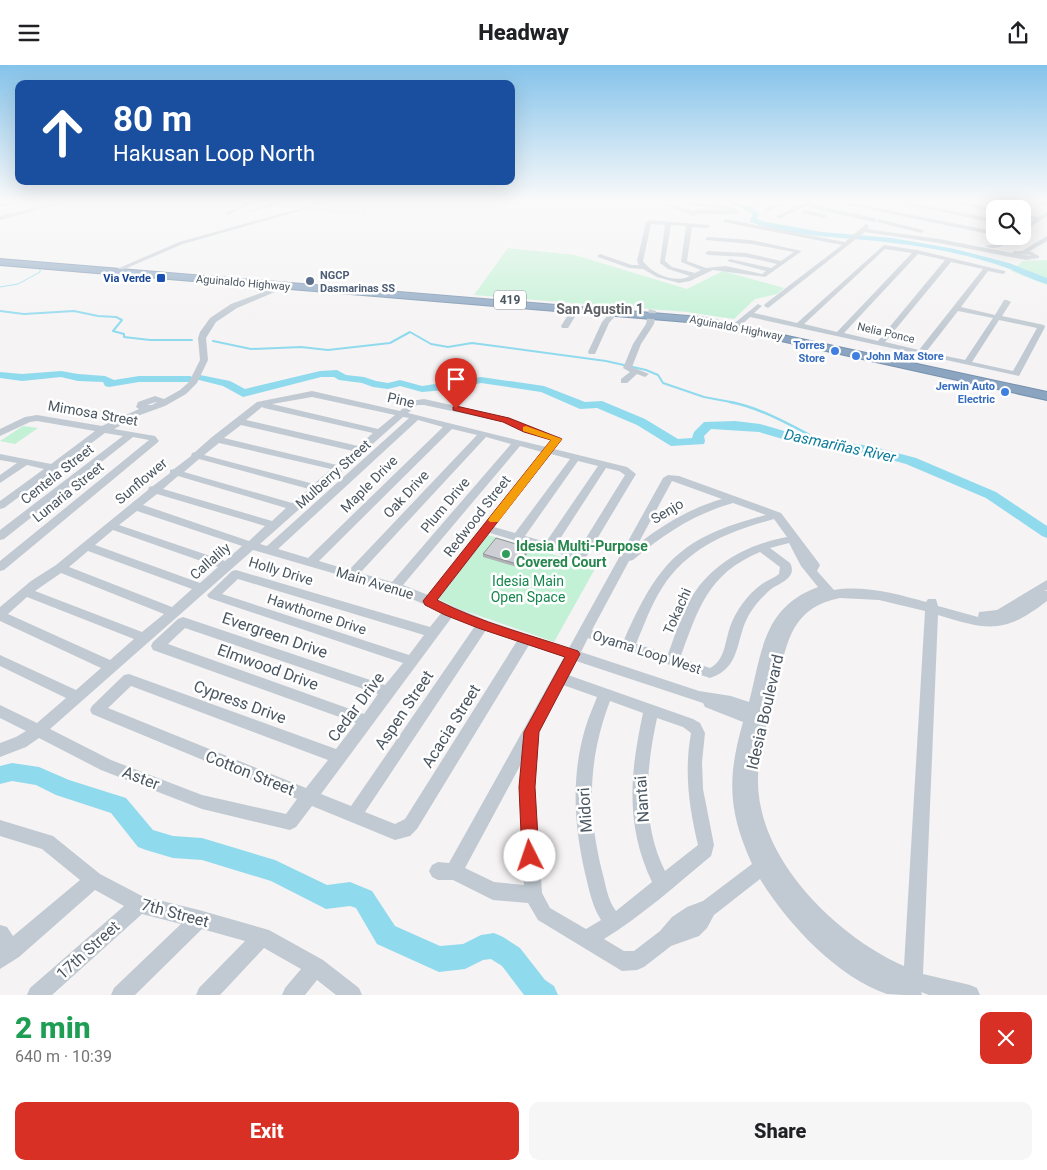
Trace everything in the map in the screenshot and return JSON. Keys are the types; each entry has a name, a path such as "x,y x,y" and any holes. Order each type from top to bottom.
{"highway":[{"name":"Aguinaldo Highway","path":"0,261 745,322 1047,391"},
{"name":"Aguinaldo Highway","path":"745,322 1047,396"}],"street":[{"path":"115,270 175,245"},
{"path":"643,245 640,261 644,267 655,273 686,281 710,269"},
{"path":"665,245 662,262 670,268 696,276"},
{"path":"686,245 684,262 710,269 734,270 763,277 799,251 769,245"},
{"path":"709,245 710,269"},
{"path":"708,249 730,245"},
{"path":"745,322 763,306 780,298 844,245"},
{"path":"975,245 1017,254 1030,259 1037,257 1029,251"},
{"path":"989,245 995,249"},
{"path":"995,249 1000,245"},
{"path":"1017,254 1029,251 1038,245"},
{"path":"799,325 884,247 917,252 1004,272"},
{"path":"708,249 782,263"},
{"path":"708,249 738,262 773,270"},
{"path":"840,334 917,252"},
{"path":"600,256 631,267 644,267"},
{"path":"880,343 950,259"},
{"path":"922,352 987,268"},
{"path":"0,506 104,429 113,426 145,407 183,392 193,383 198,374 205,355 202,338 209,324 226,310 261,296 281,285"},
{"path":"967,363 1007,302"},
{"path":"565,326 575,307"},
{"path":"956,308 997,317"},
{"path":"592,352 606,322 614,310"},
{"path":"624,381 631,368 637,345 650,324 652,313"},
{"name":"Nelia Ponce","path":"745,322 799,325 1016,374 1041,327 997,317"},
{"path":"631,368 645,374"},
{"name":"Sunflower","path":"0,615 260,404 312,394"},
{"name":"Pine","path":"312,394 450,425 629,472 630,476 581,555 549,546"},
{"name":"Callalily","path":"0,750 21,742 38,731 358,449 414,403 424,402 506,420 528,430 558,439 548,450"},
{"path":"260,404 379,432"},
{"name":"Mulberry Street","path":"269,551 416,417"},
{"name":"Mimosa Street","path":"0,433 33,418 154,439"},
{"path":"237,421 358,449"},
{"name":"Maple Drive","path":"310,563 450,425"},
{"name":"Centela Street","path":"0,536 130,434"},
{"name":"Oak Drive","path":"351,575 484,434"},
{"name":"Lunaria Street","path":"0,567 106,481 154,439"},
{"path":"216,439 338,468"},
{"name":"Plum Drive","path":"395,587 518,442"},
{"name":"Redwood Street","path":"430,601 548,450"},
{"path":"196,455 316,488"},
{"path":"0,457 52,467"},
{"path":"518,537 576,457"},
{"path":"0,480 25,462"},
{"path":"487,528 549,546 604,464"},
{"path":"174,472 294,507"},
{"path":"533,895 493,891 446,872 531,732 668,478 675,478 777,515 794,539 798,555 828,592"},
{"path":"154,489 273,525"},
{"name":"Senjo","path":"624,561 663,529 684,517 709,506 733,499"},
{"name":"Main Avenue","path":"134,506 269,551 395,587 430,601 449,612 699,697 715,707 756,716"},
{"path":"628,646 658,584 677,561 713,535 737,525 777,515"},
{"path":"111,526 227,566"},
{"name":"Tokachi","path":"672,661 696,601 706,586 742,555 760,547 794,539"},
{"path":"86,546 201,588"},
{"name":"Oyama Loop West","path":"585,632 710,673 718,671 726,663 738,623 749,603 768,586 785,575 786,566 760,547"},
{"path":"60,568 174,613"},
{"name":"Holly Drive","path":"213,595 236,573 433,633"},
{"name":"Idesia Boulevard","path":"970,995 938,989 913,990 834,932 796,893 767,863 747,835 739,785 741,759 782,638 791,620 808,604 828,592 874,595 977,615 994,615 1010,608 1047,584"},
{"path":"26,592 144,638"},
{"name":"Hawthorne Drive","path":"213,595 412,661"},
{"name":"Idesia Boulevard","path":"932,605 977,621 1001,622 1020,614 1047,595"},
{"path":"913,990 932,605"},
{"name":"Cedar Drive","path":"290,823 449,612"},
{"path":"0,615 112,667"},
{"name":"Evergreen Drive","path":"158,646 183,622 388,693"},
{"name":"Aspen Street","path":"354,815 483,624"},
{"name":"Acacia Street","path":"404,830 411,824 526,638"},
{"name":"Elmwood Drive","path":"158,646 366,721"},
{"path":"0,660 78,697"},
{"path":"560,678 695,727 698,733 694,755 693,783 706,845 705,850 615,922 586,940"},
{"name":"Cypress Drive","path":"97,710 129,679 339,757"},
{"name":"Midori","path":"605,694 591,733 583,781 583,806 584,823 594,875 605,913 615,922"},
{"name":"Cotton Street","path":"97,710 395,832 404,830"},
{"name":"Nantai","path":"650,710 639,775 639,801 652,867 663,885"},
{"name":"Aster","path":"0,711 106,765 202,802 290,823"},
{"path":"531,732 527,787 533,895 544,914 622,961 636,960 668,938 688,933 701,923 708,909 767,863"},
{"name":"7th Street","path":"0,828 47,842 94,880 138,904 262,937 316,967 352,995"},
{"path":"0,934 6,955 94,880"},
{"name":"17th Street","path":"37,995 138,904"},
{"path":"121,995 199,919"},
{"path":"206,995 262,937"},
{"path":"292,995 316,967"}],"green space":[{"path":"508,248 575,255 687,289 723,271 784,288 777,294 755,299 734,319 687,312 474,295"},
{"path":"1047,260 1047,285 1011,271 1023,261"},
{"path":"23,426 38,428 15,444 0,441"},
{"name":"Idesia Main Open Space","path":"488,535 596,567 554,642 460,609 438,599"}],"building":[{"name":"Idesia Multi-Purpose Covered Court","path":"496,538 529,548 517,564 483,554"}],"waterway":[{"path":"923,245 955,251 1006,265 1047,281"},
{"path":"0,287 18,284 40,272 40,268"},
{"path":"0,311 24,314 74,311 98,316 116,317 122,320 113,331 124,334 124,337 150,340 192,340"},
{"path":"213,341 251,349 301,347 328,350 390,343 410,332 431,344 448,347 472,343 606,361 646,370 658,375 663,383 704,397 736,403"},
{"name":"Dasmariñas River","path":"200,378 226,383 243,393 320,374 337,373 343,378 364,380 373,384 388,386 400,383 422,389 481,380 544,389 584,406 598,404 641,422 676,443 699,441 698,435 708,425 735,425 760,428 807,442 871,450 911,461 991,495 1047,533"},
{"name":"Dasmariñas River","path":"0,375 22,378 61,374 78,378 105,379 108,380 109,384 139,379 190,379"},
{"path":"730,402 767,414 825,443"},
{"path":"0,775 12,772 39,776 64,788 118,805 146,839 173,847 202,849 275,871 326,897 350,894 364,899 386,935 439,959 465,956 481,948 494,946 511,957 536,989 545,995"}],"slow traffic":[{"path":"494,520 558,439 526,429"}],"place":[{"name":"Via Verde","path":"161,278"},
{"name":"NGCP Dasmarinas SS","path":"310,281"},
{"name":"Torres Store","path":"835,351"},
{"name":"John Max Store","path":"856,356"},
{"name":"Jerwin Auto Electric","path":"1005,392"},
{"name":"Idesia Multi-Purpose Covered Court","path":"506,554"}],"district":[{"name":"San Agustin 1","path":"600,309"}],"route":[{"path":"456,409 506,420 514,425 558,439 430,601 449,612 573,654 531,732 527,787 530,856"}]}
